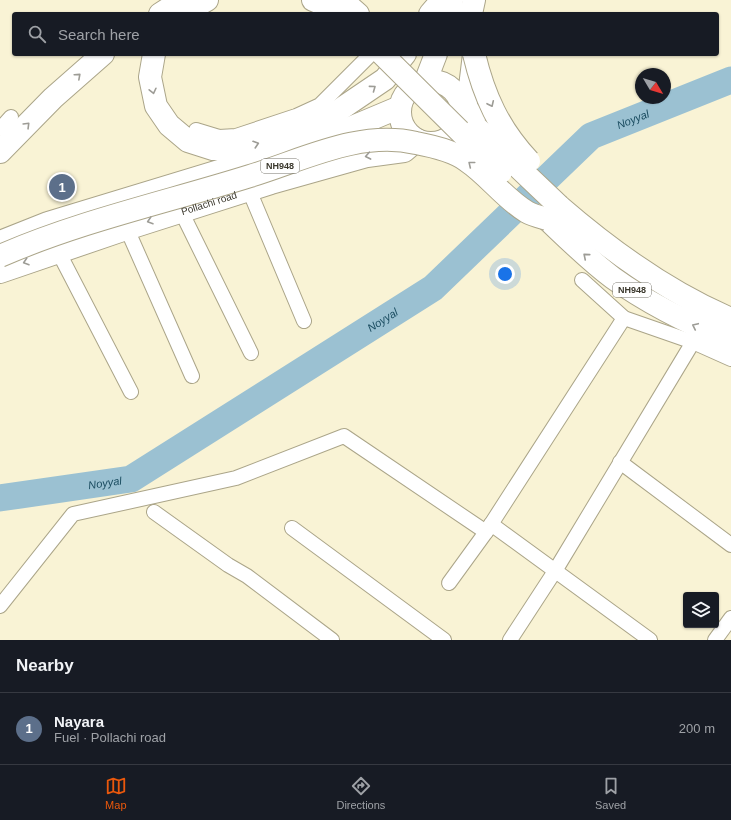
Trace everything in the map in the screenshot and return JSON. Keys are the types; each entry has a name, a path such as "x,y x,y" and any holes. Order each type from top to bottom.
{"main road":[{"path":"163,12 182,0"},
{"path":"186,12 207,0"},
{"path":"313,0 336,12"},
{"path":"342,0 356,12"},
{"path":"471,12 474,0"},
{"path":"480,12 483,0"},
{"path":"0,152 53,98 101,56"},
{"path":"154,56 150,77 156,106 169,125 188,141 213,149 239,149 306,128 326,119 385,79 403,56"},
{"path":"384,56 553,212"},
{"path":"402,56 553,212"},
{"path":"426,80 435,56"},
{"path":"474,56 481,84 497,117 517,148 555,190 553,212"},
{"path":"474,56 469,95 464,106 461,123 454,134 443,141 430,144 417,140 407,132 401,120 400,107 405,95 414,86 426,80 439,81 451,87 464,106 519,162 593,229 660,275 731,308"},
{"path":"0,242 48,224 331,136 400,107"},
{"name":"NH948","path":"0,256 47,238 141,207 250,176 311,155 360,141 394,139 416,143 451,153 467,160 527,212 553,212 587,230 650,277 701,307 731,319"},
{"name":"Pollachi road","path":"0,272 181,211 249,190 367,156 404,151 417,140"},
{"name":"NH948","path":"553,212 583,253 613,278 661,308 694,325 731,341"}],"street":[{"path":"196,130 219,137 236,136 296,116 320,105 369,56"},
{"path":"0,129 11,117"},
{"path":"249,190 304,321"},
{"path":"181,211 251,353"},
{"path":"127,229 192,376"},
{"path":"58,252 131,392"},
{"path":"582,280 624,318 692,342 731,359"},
{"path":"449,583 488,528 624,318"},
{"path":"510,640 555,571 692,342"},
{"path":"0,606 73,514 236,478 344,436 555,571 650,640"},
{"path":"620,462 731,545"},
{"path":"154,512 228,565 247,576 332,640"},
{"path":"292,528 444,640"},
{"path":"715,640 731,618"}],"waterway":[{"name":"Noyyal","path":"0,498 131,479 433,288 591,136 731,80"}],"place":[{"name":"Nayara","path":"62,187"}]}
